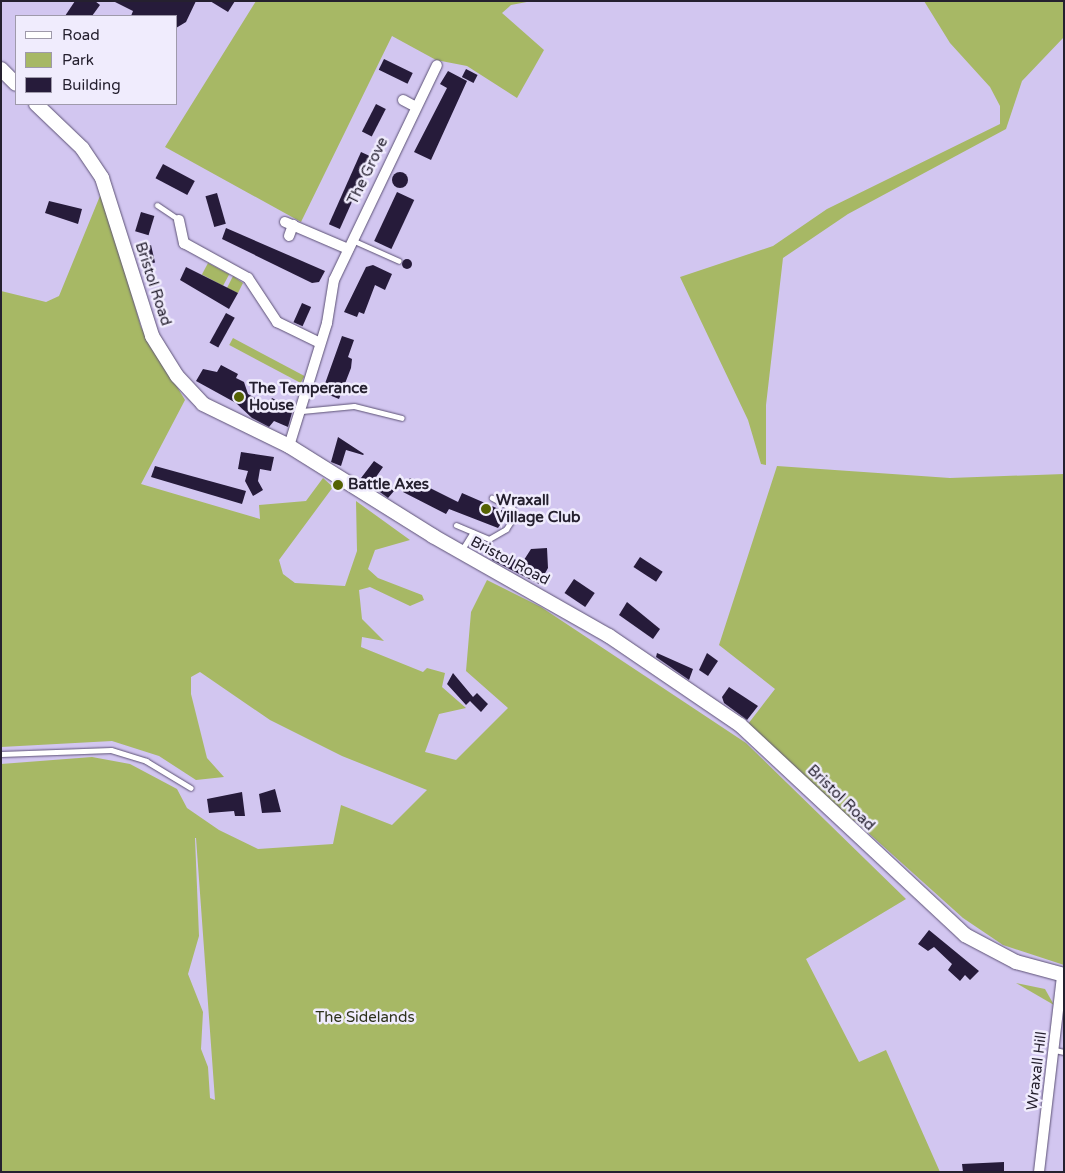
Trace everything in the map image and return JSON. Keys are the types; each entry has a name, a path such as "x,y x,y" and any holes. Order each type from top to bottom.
{"main road":[{"path":"1,70 15,83"},
{"name":"Bristol Road","path":"37,105 82,148 102,178 146,320 177,376 190,393 219,415 289,446 460,553 575,614 740,725 966,935 1016,962 1063,975"}],"street":[{"name":"The Grove","path":"289,446 302,412 334,280 437,65"},
{"path":"403,100 416,107"},
{"path":"179,220 184,243 205,249 248,278 277,322 320,343"},
{"path":"289,236 289,224 350,244"},
{"name":"Wraxall Hill","path":"1039,1172 1059,1051 1063,975"}],"lane":[{"path":"157,205 179,220"},
{"path":"350,244 399,261"},
{"path":"302,412 354,406 402,418"},
{"path":"456,525 489,539 514,517 513,508 492,498"},
{"path":"460,553 473,532"},
{"path":"1,754 111,750 146,760 191,788"}],"green space":[{"path":"256,1 532,1 511,5 502,13 544,50 517,98 467,66 436,60 392,36 301,222 165,147"},
{"path":"924,1 1064,1 1064,37 1022,81 1006,129 848,214 783,258 766,405 766,465 761,464 748,420 680,277 773,246 827,209 1000,124 1000,106 990,87 950,43"},
{"name":"The Sidelands","path":"102,191 141,327 185,400 141,484 260,519 259,505 306,501 323,478 333,487 279,560 283,574 295,583 345,586 357,551 356,501 410,540 375,550 368,569 378,578 422,595 424,600 410,606 370,587 359,590 362,619 384,641 362,637 361,647 423,672 427,668 445,673 442,687 466,708 439,714 425,752 456,760 508,708 466,671 471,612 487,580 541,607 746,743 906,899 806,959 859,1062 886,1050 940,1172 1,1172 1,764 92,757 130,764 177,789 187,808 219,830 258,849 333,844 341,805 392,825 427,790 342,756 270,720 200,672 191,677 191,694 207,758 224,777 196,780 159,756 112,741 1,747 1,291 46,302 59,296","holes":["196,838 215,1100 210,1098 208,1067 201,1049 203,1012 188,974 199,936"]},
{"path":"208,263 229,274 223,286 202,274"},
{"path":"233,276 243,283 238,293 227,288"},
{"path":"233,338 305,376 301,383 229,345"},
{"path":"777,466 950,478 1064,474 1064,965 1003,945 963,918 854,820 851,823 748,724 775,689 719,645"},
{"path":"1016,983 1045,989 1054,1005"}],"building":[{"path":"75,1 95,1 100,5 93,15 66,15"},
{"path":"113,1 196,1 186,22 178,27 178,15 131,15 133,11"},
{"path":"210,1 235,1 228,12"},
{"path":"384,59 413,73 408,84 379,70"},
{"path":"466,69 478,75 473,83 462,77"},
{"path":"448,71 467,81 431,160 414,152 447,88 440,84"},
{"path":"376,104 386,109 372,137 362,132"},
{"path":"361,152 372,157 340,229 329,224"},
{"path":"163,164 195,181 187,195 155,178"},
{"path":"397,172 403,172 408,177 406,186 397,188 392,183 392,177"},
{"path":"397,192 414,200 391,249 374,241"},
{"path":"217,193 226,224 214,227 205,196"},
{"path":"49,201 82,209 78,224 45,213"},
{"path":"141,212 154,216 149,235 135,231"},
{"path":"226,228 325,271 319,282 312,283 222,239"},
{"path":"151,245 155,263 145,265 141,247"},
{"path":"405,259 409,259 412,264 411,268 405,269 402,266 402,262"},
{"path":"373,265 392,274 385,290 375,285 364,314 359,312 357,317 344,312 366,267"},
{"path":"186,267 238,293 229,309 180,280"},
{"path":"302,303 311,307 303,326 293,322"},
{"path":"226,313 235,318 218,348 210,343"},
{"path":"342,336 354,340 348,357 352,359 351,368 339,399 322,392"},
{"name":"The Temperance House","path":"221,365 238,374 236,378 244,382 248,394 268,405 272,398 293,409 288,427 274,421 269,427 252,418 236,403 196,381 203,369 217,372"},
{"path":"338,437 364,454 346,450 341,466 331,462"},
{"path":"241,452 274,457 271,471 260,469 258,481 263,490 253,496 245,481 248,471 238,469"},
{"path":"374,461 383,467 376,477 394,491 388,498 361,478"},
{"path":"155,466 246,491 242,504 151,477"},
{"path":"410,478 458,502 462,493 508,513 498,528 449,509 446,514 403,492"},
{"path":"547,548 548,568 539,584 492,560 497,550 522,563 531,549"},
{"path":"640,557 663,572 656,582 633,567"},
{"path":"574,579 595,593 585,607 564,593"},
{"path":"627,602 660,629 653,639 619,615"},
{"path":"657,653 693,669 689,680 656,657"},
{"path":"707,653 718,661 708,676 699,670"},
{"path":"453,673 473,697 477,693 488,704 481,712 470,701 466,705 447,684"},
{"path":"729,687 758,706 747,720 724,703 722,697"},
{"path":"275,789 281,812 262,813 259,794"},
{"path":"242,792 245,816 235,816 234,811 209,813 207,799"},
{"path":"929,930 979,971 970,980 965,975 960,981 948,970 952,964 934,947 928,951 918,944"},
{"path":"1004,1162 1004,1172 963,1172 962,1164"}],"place":[{"name":"The Temperance House","path":"239,397"},
{"name":"Battle Axes","path":"338,485"},
{"name":"Wraxall Village Club","path":"486,509"}]}
